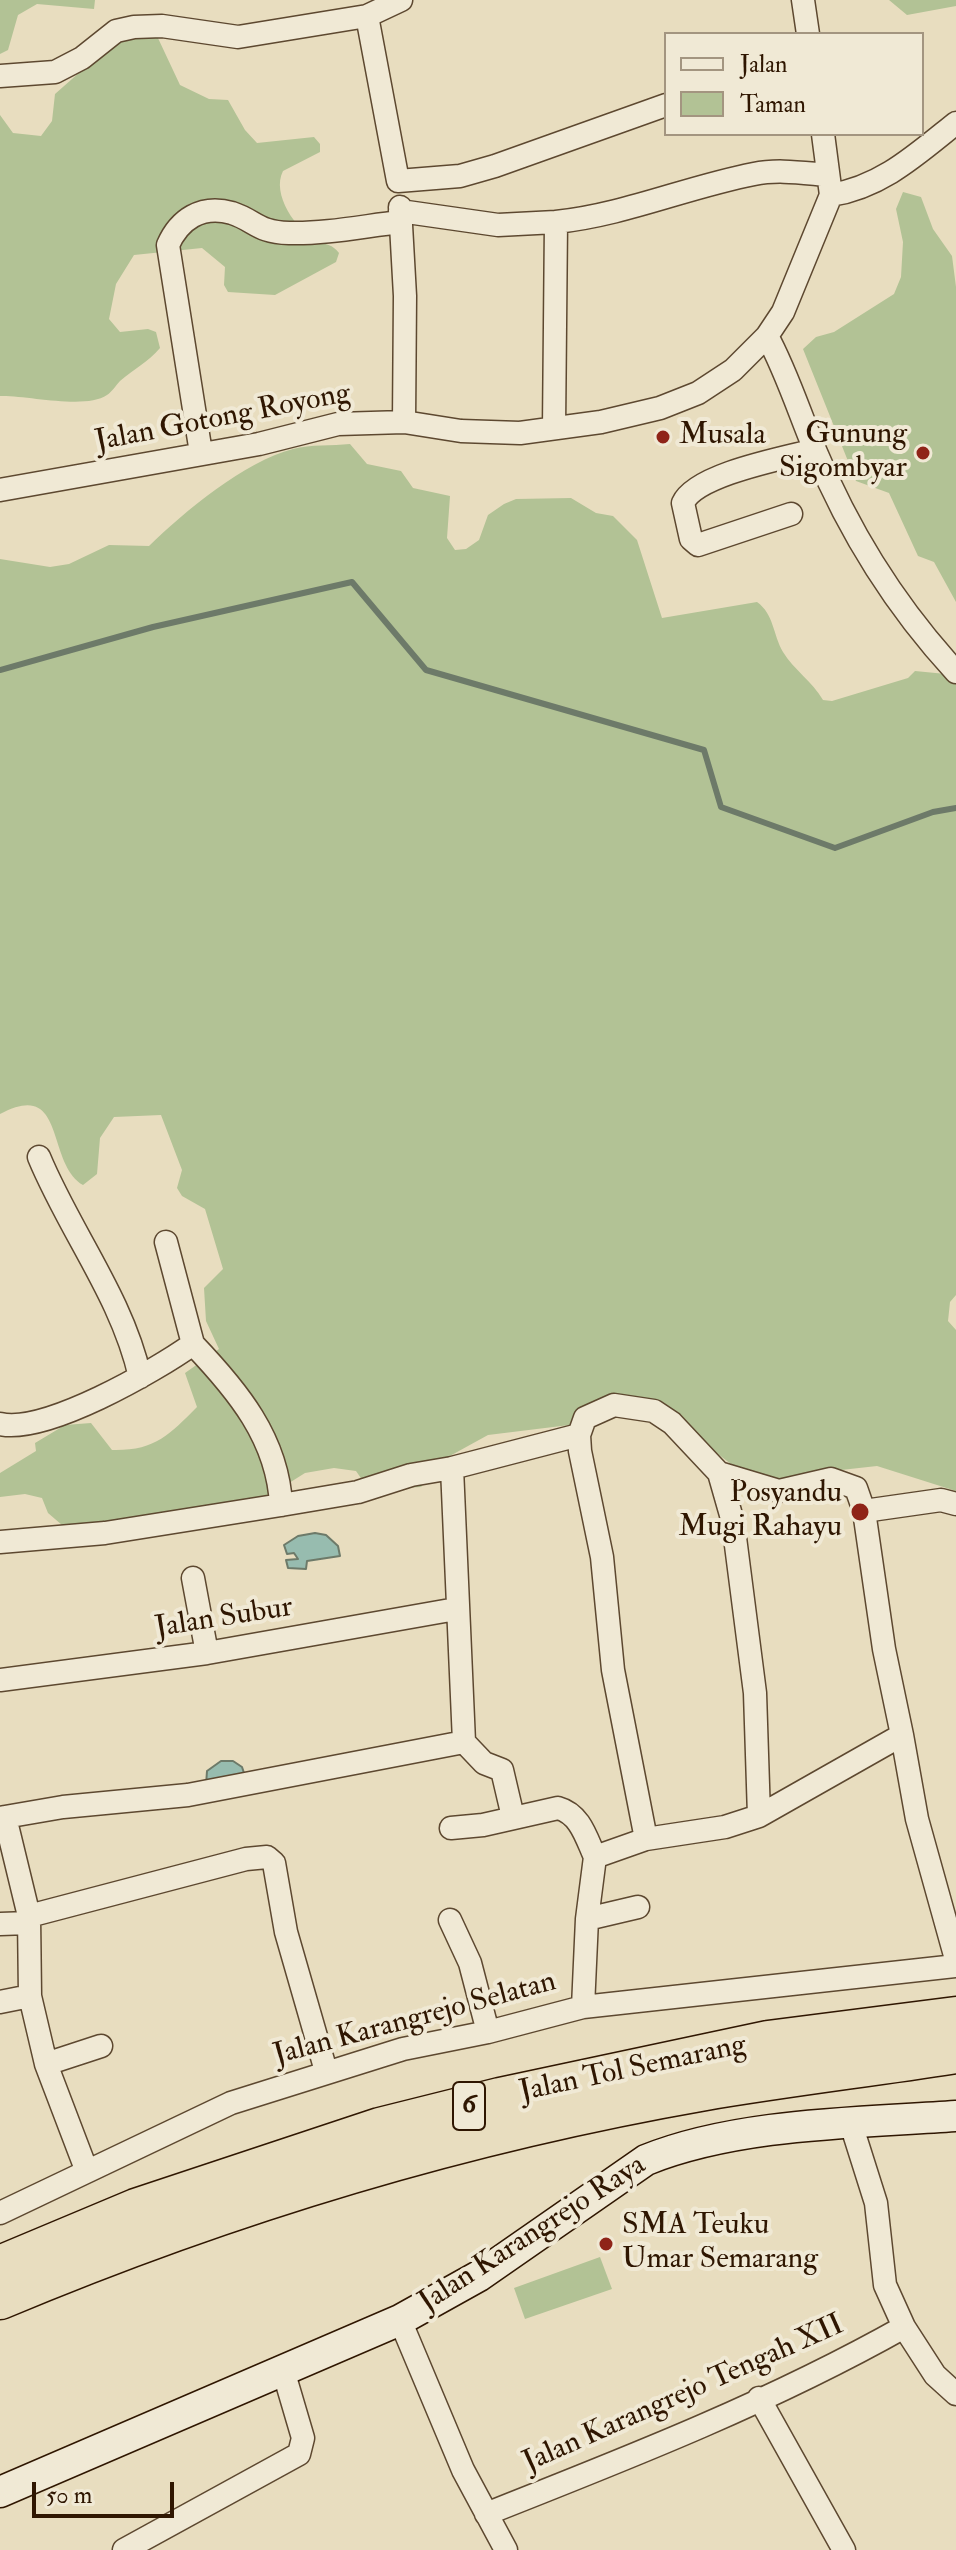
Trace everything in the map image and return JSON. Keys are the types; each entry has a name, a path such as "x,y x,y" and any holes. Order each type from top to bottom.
{"highway":[{"name":"Jalan Tol Semarang","path":"0,2266 136,2209 380,2128 500,2098 768,2041 956,2017"},
{"name":"Jalan Tol Semarang","path":"0,2299 163,2235 392,2162 508,2131 706,2090 956,2053"}],"main road":[{"name":"Jalan Karangrejo Raya","path":"0,2492 400,2320 479,2276 646,2160 676,2148 851,2124 956,2116"}],"street":[{"path":"0,76 55,72 82,58 116,31 134,27 162,26 238,37 367,16 400,0"},
{"path":"803,0 808,32"},
{"path":"367,16 398,181 405,296 404,422"},
{"path":"398,181 441,178 483,169 664,106"},
{"path":"201,453 168,245 176,227 185,217 231,213 265,231 290,233 400,216 498,225 587,219 753,174 779,171 829,185 880,179 903,166 956,123"},
{"path":"823,136 829,185"},
{"name":"Jalan Gotong Royong","path":"0,490 338,424 404,422 490,434 554,428 660,408 698,393 733,370 767,336 783,312 829,185"},
{"path":"554,428 556,222"},
{"path":"767,336 789,379 815,450 856,536 909,620 956,672"},
{"path":"791,514 698,545 691,539 683,503 687,495 714,480 815,450"},
{"path":"39,1157 54,1193 114,1303 140,1377"},
{"path":"166,1242 193,1344 234,1391 264,1436 278,1470 281,1505"},
{"path":"0,1424 18,1427 31,1424 140,1377 193,1344"},
{"path":"646,1839 613,1670 604,1573 579,1435 585,1418 614,1405 654,1411 672,1423 719,1473 733,1522 755,1693 759,1816"},
{"path":"0,1542 105,1533 358,1492 411,1475 452,1468 579,1435"},
{"path":"452,1468 459,1564 456,1609 464,1697 464,1742 484,1763 502,1770 513,1817"},
{"path":"719,1473 779,1491 831,1479 856,1488 864,1511 884,1649 914,1806 956,1959"},
{"path":"864,1511 941,1500 956,1504"},
{"path":"193,1578 207,1653"},
{"name":"Jalan Subur","path":"0,1680 207,1653 456,1609"},
{"path":"595,1857 646,1839 725,1827 759,1816 902,1735"},
{"path":"86,2169 46,2064 30,1996 29,1919 3,1817 63,1807 188,1795 464,1742"},
{"path":"451,1828 558,1808 568,1811 585,1834 595,1857 587,1919 583,2007"},
{"path":"0,1924 29,1919 198,1871 267,1857 274,1863 286,1932 326,2071"},
{"path":"587,1919 638,1907"},
{"path":"450,1920 470,1963 488,2032"},
{"name":"Jalan Karangrejo Selatan","path":"0,2213 86,2169 231,2103 403,2049 488,2032 583,2007 956,1966"},
{"path":"0,2002 30,1996"},
{"path":"46,2064 101,2046"},
{"path":"851,2124 876,2203 885,2285 904,2327 935,2375 956,2394"},
{"path":"400,2320 463,2470 506,2550"},
{"name":"Jalan Karangrejo Tengah XII","path":"486,2514 642,2453 817,2373 904,2327"},
{"path":"124,2550 299,2454 303,2438 283,2370"},
{"path":"759,2398 844,2550"}],"green space":[{"path":"0,0 95,0 94,9 37,4 18,15 8,50 0,54"},
{"path":"889,0 956,0 956,6 907,15"},
{"path":"157,36 180,85 209,99 228,100 245,130 257,143 314,137 320,144 320,152 283,171 280,190 288,210 301,229 339,253 336,262 275,295 228,292 224,285 225,267 202,248 134,255 116,284 109,319 120,332 148,329 156,332 160,348 109,394 97,399 71,402 0,396 0,115 13,133 41,136 52,121 55,94 114,42"},
{"path":"903,192 921,197 933,229 952,256 956,287 956,602 934,562 918,556 889,493 856,481 803,349 816,337 834,332 894,294 901,277 903,242 896,209"},
{"path":"350,444 367,464 401,471 413,488 450,496 447,538 455,550 466,549 479,540 488,515 516,499 571,498 596,513 613,516 637,540 662,618 757,602 770,619 783,652 823,700 832,701 908,678 915,671 956,675 956,1295 950,1302 948,1321 956,1330 956,1491 877,1466 841,1470 805,1485 740,1471 653,1404 602,1421 488,1435 448,1457 421,1487 403,1488 374,1497 356,1471 334,1468 305,1473 254,1505 69,1531 48,1513 42,1498 25,1494 0,1497 0,1473 36,1451 35,1443 65,1425 91,1423 112,1450 127,1450 160,1439 197,1407 185,1373 219,1349 206,1321 204,1288 223,1269 205,1209 182,1196 177,1188 182,1170 161,1115 114,1117 100,1138 97,1174 83,1185 71,1174 63,1159 46,1115 36,1107 21,1106 0,1114 0,559 50,567 69,564 109,545 149,546 197,504 255,464 300,447"},
{"path":"600,2257 612,2289 525,2319 514,2288"}],"water":[{"path":"326,1535 338,1546 340,1556 307,1561 306,1569 288,1568 286,1560 298,1559 294,1553 287,1554 284,1545 298,1536"},
{"path":"221,1761 233,1761 242,1767 245,1776 206,1785 207,1771"}],"waterway":[{"path":"0,670 153,627 352,582 426,670 704,750 721,807 835,848 933,812 956,808"}],"place":[{"name":"Musala","path":"663,437"},
{"name":"Gunung Sigombyar","path":"923,453"},
{"name":"Posyandu Mugi Rahayu","path":"860,1512"},
{"name":"SMA Teuku Umar Semarang","path":"606,2244"}]}
